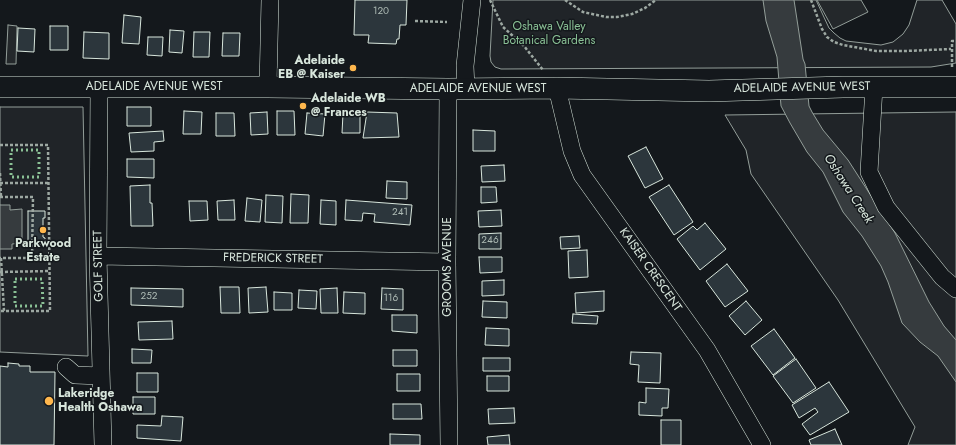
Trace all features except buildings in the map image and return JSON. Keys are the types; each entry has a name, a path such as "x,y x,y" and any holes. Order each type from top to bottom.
{"main road":[{"name":"ADELAIDE AVENUE WEST","path":"0,87 457,89 551,80 709,91 764,88 956,87"}],"street":[{"path":"268,87 270,0"},
{"path":"457,89 465,66 472,0"},
{"name":"KAISER CRESCENT","path":"551,80 572,151 582,175 707,350 762,445"},
{"name":"GOLF STREET","path":"99,87 98,256 104,445"},
{"path":"874,87 869,172 886,207 942,277 956,290"},
{"name":"GROOMS AVENUE","path":"448,445 447,262 457,89"},
{"name":"FREDERICK STREET","path":"98,256 447,262"},
{"path":"66,367 75,375 101,376"}],"path":[{"path":"490,0 503,27 524,46 551,80"},
{"path":"565,0 583,12 606,17 617,17 632,14 645,8 656,0"},
{"path":"811,0 822,29 827,37 834,42 843,45 884,51 906,52 951,49"},
{"path":"416,21 447,22"},
{"path":"952,67 952,41 956,41"},
{"path":"0,145 48,145 50,311 2,311 1,258 32,258 33,197 0,197 0,173"},
{"path":"0,183 49,183"},
{"path":"1,272 50,271"}],"green space":[{"name":"Oshawa Valley Botanical Gardens","path":"493,0 816,0 829,28 840,38 846,41 881,45 893,42 903,34 909,25 917,0 942,0 956,24 956,63 931,67 501,69 495,67 491,62 490,56"},
{"name":"Parkwood Estate","path":"0,107 83,107 88,356 0,352"},
{"path":"956,112 956,445 908,445 915,427 838,300 751,174 746,150 725,115"}],"shaded area":[{"path":"817,0 861,0 868,12 833,29"},
{"path":"8,25 17,26 16,64 6,64"}],"water":[{"name":"Oshawa Creek","path":"763,0 794,0 805,64 809,106 823,130 848,160 895,233 929,302 944,326 956,340 956,382 938,356 920,342 902,323 881,266 862,236 843,212 823,172 807,152 781,106 777,57 766,21"},
{"path":"0,205 10,205 10,210 22,209 22,243 12,244 12,249 0,249"}],"hedge":[{"path":"11,150 39,150 39,177 11,177 11,150"},
{"path":"15,279 42,279 43,306 15,306 15,279"}],"place":[{"name":"Adelaide EB @ Kaiser","path":"353,68"},
{"name":"Adelaide WB @ Frances","path":"303,106"},
{"name":"Parkwood Estate","path":"43,230"},
{"name":"Lakeridge Health Oshawa","path":"49,401"}]}
